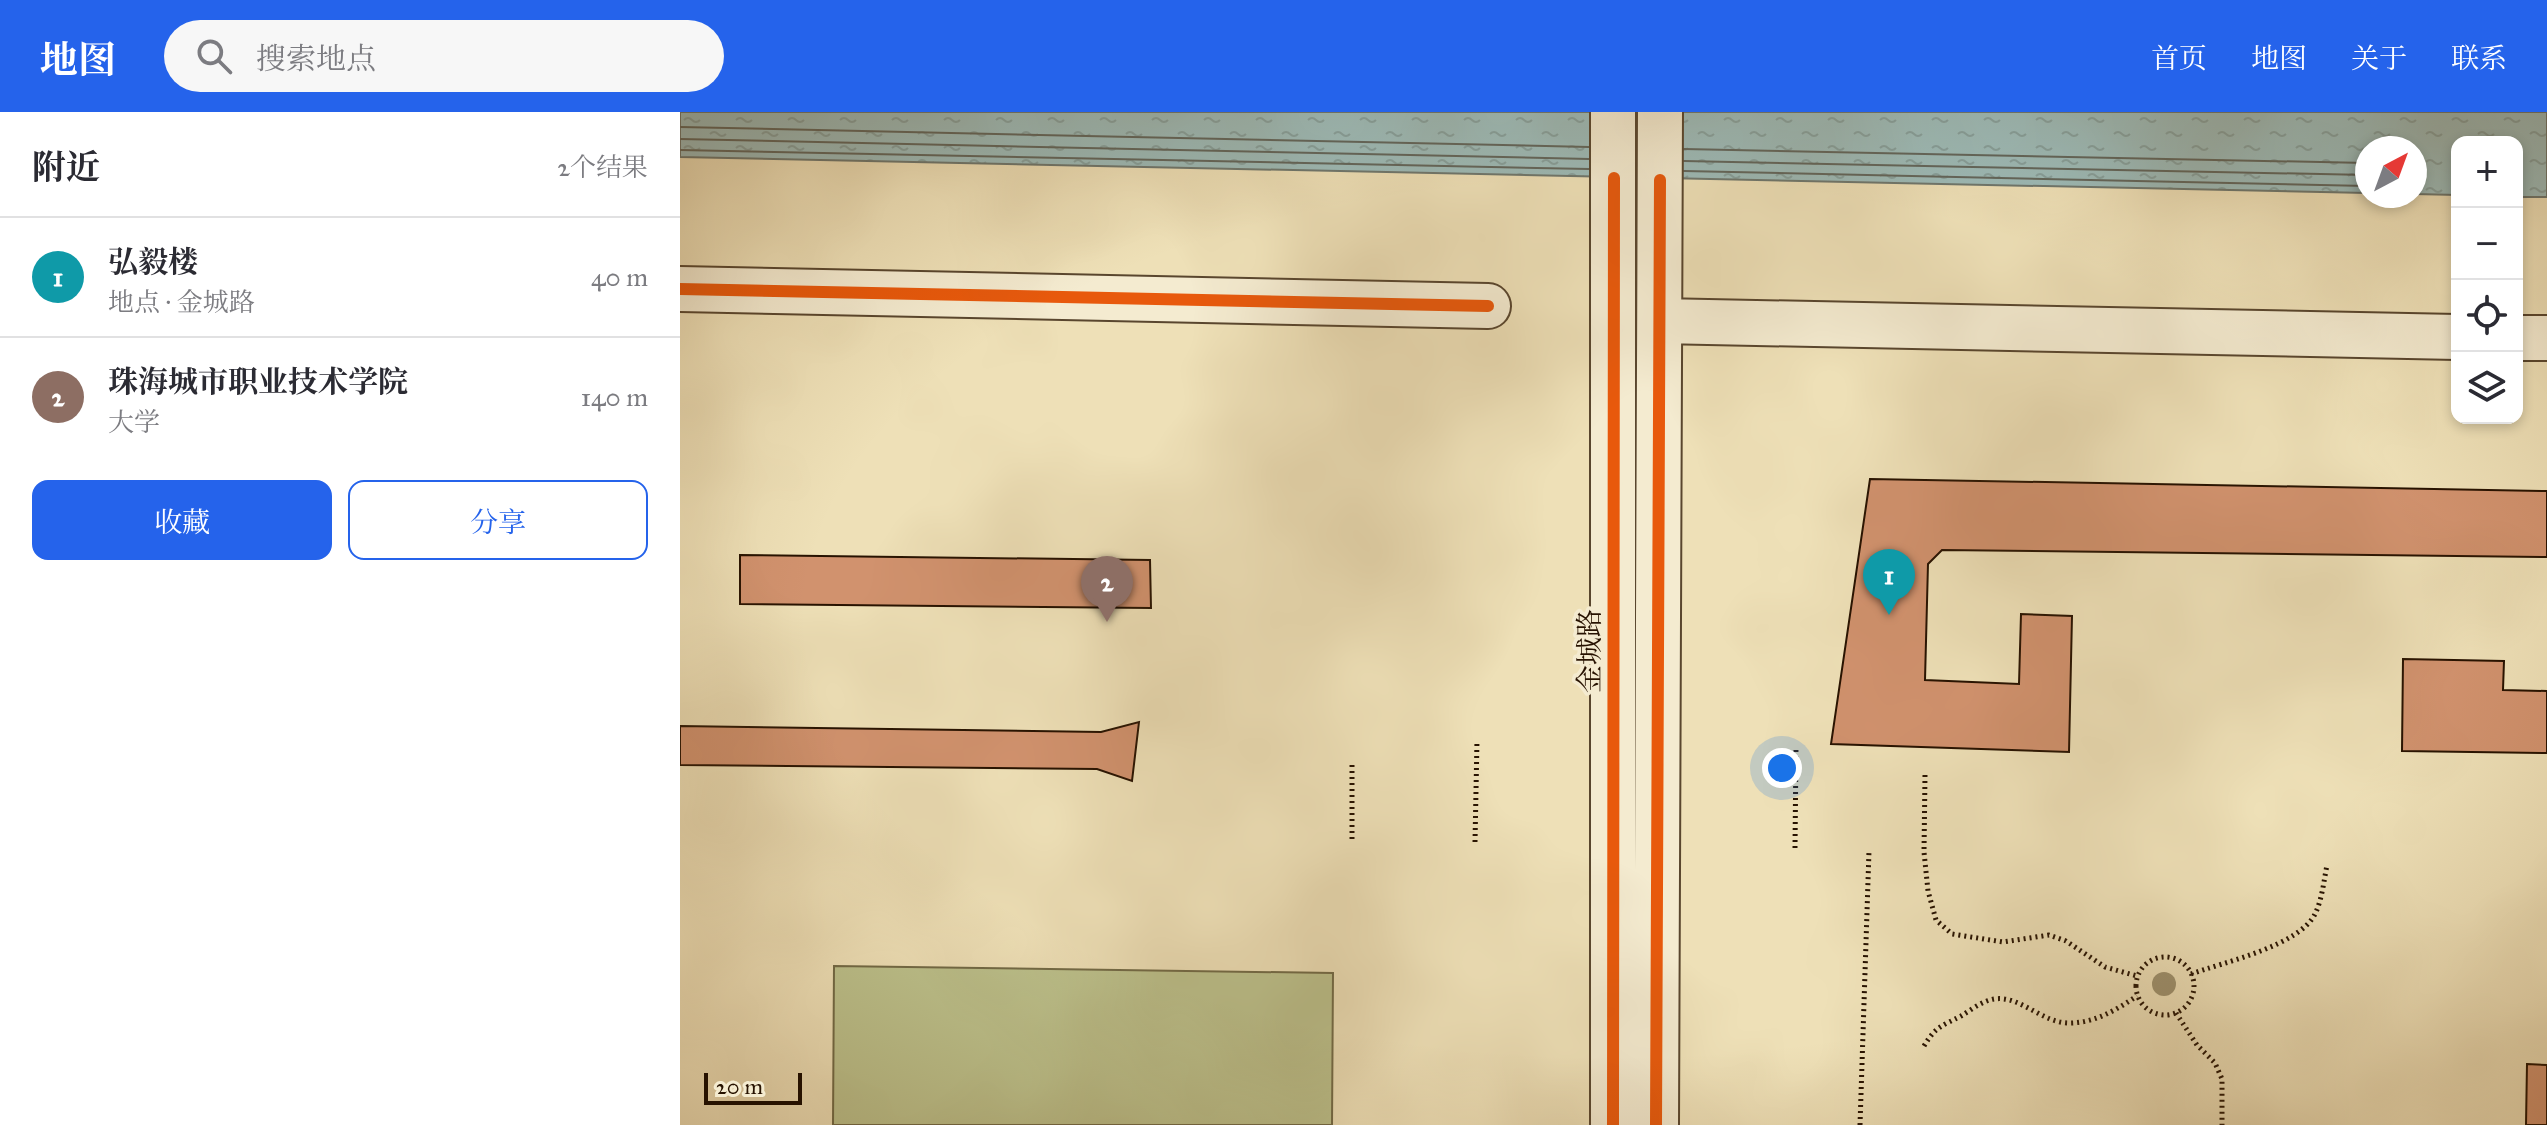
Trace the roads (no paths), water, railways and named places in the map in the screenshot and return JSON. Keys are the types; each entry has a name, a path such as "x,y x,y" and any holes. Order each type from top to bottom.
{"street":[{"name":"金城路","path":"1613,112 1613,1125"},
{"path":"1656,1125 1660,112"},
{"path":"1614,278 1660,300 2451,337"},
{"path":"680,289 1488,306"},
{"path":"2523,338 2547,338"}],"water":[{"path":"680,112 2547,112 2547,197 2523,197 2523,136 2451,136 2451,195 2427,194 2427,136 2355,136 2355,193 680,157"}],"place":[{"name":"弘毅楼","path":"1889,615"},
{"name":"珠海城市职业技术学院","path":"1107,622"}]}
